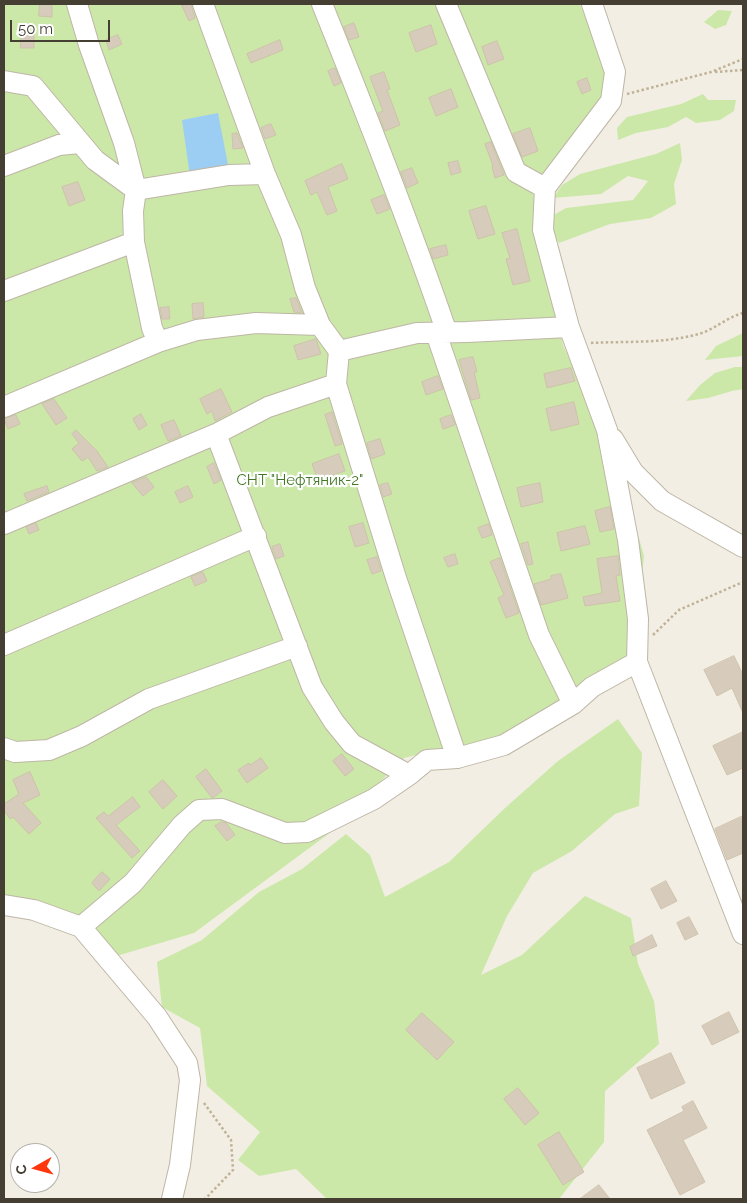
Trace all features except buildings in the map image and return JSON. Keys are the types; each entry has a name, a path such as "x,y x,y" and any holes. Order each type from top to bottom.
{"street":[{"path":"77,4 124,143 136,190 132,211 134,242 152,328 158,342"},
{"path":"203,4 265,174 291,235 305,288 320,325 339,351 336,384 396,578 457,758"},
{"path":"322,4 374,132 426,272 441,333 539,635 573,704"},
{"path":"446,4 516,172 544,188"},
{"path":"592,4 615,72 612,98 544,188 543,230 573,335 607,430 630,550 638,619 637,662 743,934"},
{"path":"4,81 33,86 94,160 136,190 229,175 265,174"},
{"path":"4,166 59,145 80,143"},
{"path":"4,292 134,242"},
{"path":"4,407 158,342 197,330 256,324 320,325"},
{"path":"339,351 418,333 573,335"},
{"path":"4,524 216,434 268,407 336,384"},
{"path":"607,430 633,472 662,501 743,547"},
{"path":"216,434 312,687 334,722 352,744 409,775"},
{"path":"4,644 256,536"},
{"path":"4,748 15,752 49,750 82,736 149,699 296,646"},
{"path":"81,927 133,883 182,825 199,810 222,809 285,833 307,832 374,799 427,760 457,758 504,746 573,704 592,686 637,662"},
{"path":"4,905 34,910 81,927 157,1017 187,1063 189,1083 180,1165 172,1199"}],"path":[{"path":"612,98 711,72 743,59"},
{"path":"711,72 743,70"},
{"path":"573,335 679,338 704,332 743,313"},
{"path":"650,639 679,610 743,582"},
{"path":"189,1083 231,1140 233,1170 205,1199"}],"green space":[{"name":"СНТ \"Нефтяник-2\"","path":"4,4 580,4 608,75 598,111 533,190 537,232 563,345 619,469 644,556 632,676 491,744 451,746 404,758 327,835 194,933 103,960 73,930 4,914"},
{"path":"718,10 732,11 726,25 715,29 704,22"},
{"path":"703,94 708,100 736,100 734,111 720,120 696,123 686,117 668,127 636,133 618,140 617,128 627,117 681,104"},
{"path":"680,143 682,160 674,184 676,204 651,218 610,224 559,243 552,232 552,216 566,208 633,200 648,181 628,176 601,194 553,198 562,185 580,174 656,154"},
{"path":"743,333 743,356 705,360 716,346"},
{"path":"735,367 743,367 743,389 708,398 686,401 700,385 715,373"},
{"path":"618,719 642,753 639,806 615,814 572,851 533,873 507,916 481,975 522,955 585,896 631,918 638,964 654,1001 659,1044 605,1091 604,1142 559,1199 327,1199 296,1169 259,1176 238,1160 260,1132 207,1086 200,1028 162,1007 157,962 202,940 259,892 302,869 346,834 370,855 385,897 449,862 505,808 558,761"}],"water":[{"path":"218,113 229,170 190,176 182,120"}]}
